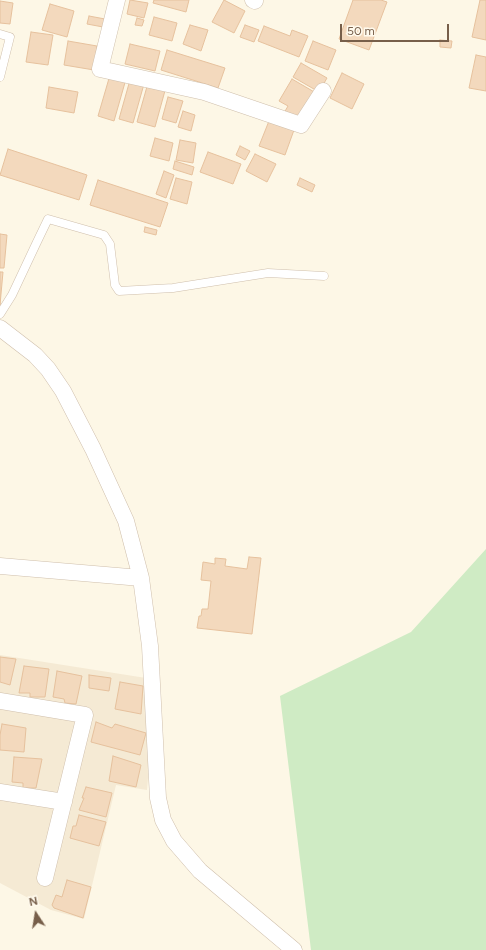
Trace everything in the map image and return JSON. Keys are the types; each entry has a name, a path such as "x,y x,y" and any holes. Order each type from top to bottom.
{"street":[{"path":"117,0 100,69 204,92 301,125 323,91"},
{"path":"0,328 35,355 48,369 63,392 93,450 126,521 141,578 150,646 158,798 163,820 174,841 200,872 294,950"},
{"path":"0,566 141,578"},
{"path":"0,701 85,715 45,878"},
{"path":"0,792 64,802"}],"lane":[{"path":"0,34 10,37 0,77"},
{"path":"0,314 12,295 48,219 104,234 110,244 115,286 119,291 173,288 268,273 324,276"}],"shaded area":[{"path":"0,655 146,678 150,751 147,790 116,785 84,919 51,910 0,883"}],"green space":[{"path":"486,549 486,950 311,950 280,696 411,632"}],"building":[{"path":"130,0 148,3 144,18 127,14"},
{"path":"154,0 189,0 186,12 153,3"},
{"path":"224,0 245,11 234,33 212,22"},
{"path":"353,0 381,0 387,2 369,50 339,39"},
{"path":"480,0 486,0 486,40 472,37"},
{"path":"0,1 13,3 10,24 0,23"},
{"path":"50,4 74,11 67,37 42,30"},
{"path":"89,16 105,19 103,27 87,24"},
{"path":"154,17 177,23 172,41 149,35"},
{"path":"137,18 144,20 142,26 135,25"},
{"path":"190,25 208,30 201,51 183,44"},
{"path":"245,25 259,30 254,42 240,37"},
{"path":"264,26 290,36 292,30 308,36 299,57 258,41"},
{"path":"31,32 53,35 48,65 26,62"},
{"path":"440,40 452,41 451,48 440,47"},
{"path":"68,41 97,46 94,70 64,65"},
{"path":"313,41 336,50 328,70 305,61"},
{"path":"130,44 160,51 155,71 125,64"},
{"path":"167,50 225,68 218,88 161,70"},
{"path":"476,55 486,57 486,91 469,88"},
{"path":"301,63 327,78 319,92 293,77"},
{"path":"342,73 364,84 352,109 330,98"},
{"path":"110,75 126,79 114,121 98,116"},
{"path":"292,79 316,93 299,122 284,113 288,106 279,101"},
{"path":"130,80 144,84 133,123 119,119"},
{"path":"148,83 166,87 155,127 137,122"},
{"path":"49,87 78,92 74,113 46,108"},
{"path":"168,97 183,101 176,123 162,119"},
{"path":"183,111 195,115 191,131 178,127"},
{"path":"269,121 294,130 285,155 259,146"},
{"path":"155,138 173,143 169,161 150,156"},
{"path":"180,140 196,143 193,163 176,160"},
{"path":"240,146 250,151 245,160 236,155"},
{"path":"8,149 87,175 79,200 0,175"},
{"path":"208,152 241,164 233,184 200,172"},
{"path":"255,154 276,164 267,182 246,171"},
{"path":"175,161 194,167 192,175 173,169"},
{"path":"164,171 174,175 166,198 156,194"},
{"path":"176,178 192,182 187,204 170,199"},
{"path":"300,178 315,185 312,192 297,185"},
{"path":"98,180 168,203 160,227 90,205"},
{"path":"145,227 157,230 156,235 144,232"},
{"path":"0,234 7,235 4,268 0,268"},
{"path":"0,272 3,272 0,305"},
{"path":"249,557 261,558 252,634 197,628 202,609 208,609 211,581 201,580 203,562 215,564 215,558 226,559 225,566 247,569"},
{"path":"0,657 16,659 10,685 0,682"},
{"path":"24,666 49,669 45,697 30,697 30,693 19,693"},
{"path":"57,671 82,676 76,704 65,703 64,699 53,697"},
{"path":"89,675 111,678 109,691 89,688"},
{"path":"120,682 143,686 141,714 115,709"},
{"path":"96,722 112,728 115,724 146,733 140,755 91,742"},
{"path":"2,724 26,728 24,752 0,750"},
{"path":"113,756 141,765 136,787 109,781"},
{"path":"14,757 42,759 36,788 23,788 23,783 12,782"},
{"path":"86,787 112,793 106,817 79,810 84,798 82,798"},
{"path":"79,815 106,822 99,846 70,838 73,826 76,826"},
{"path":"67,880 91,887 83,918 54,908 52,905 56,895 62,897"}]}
